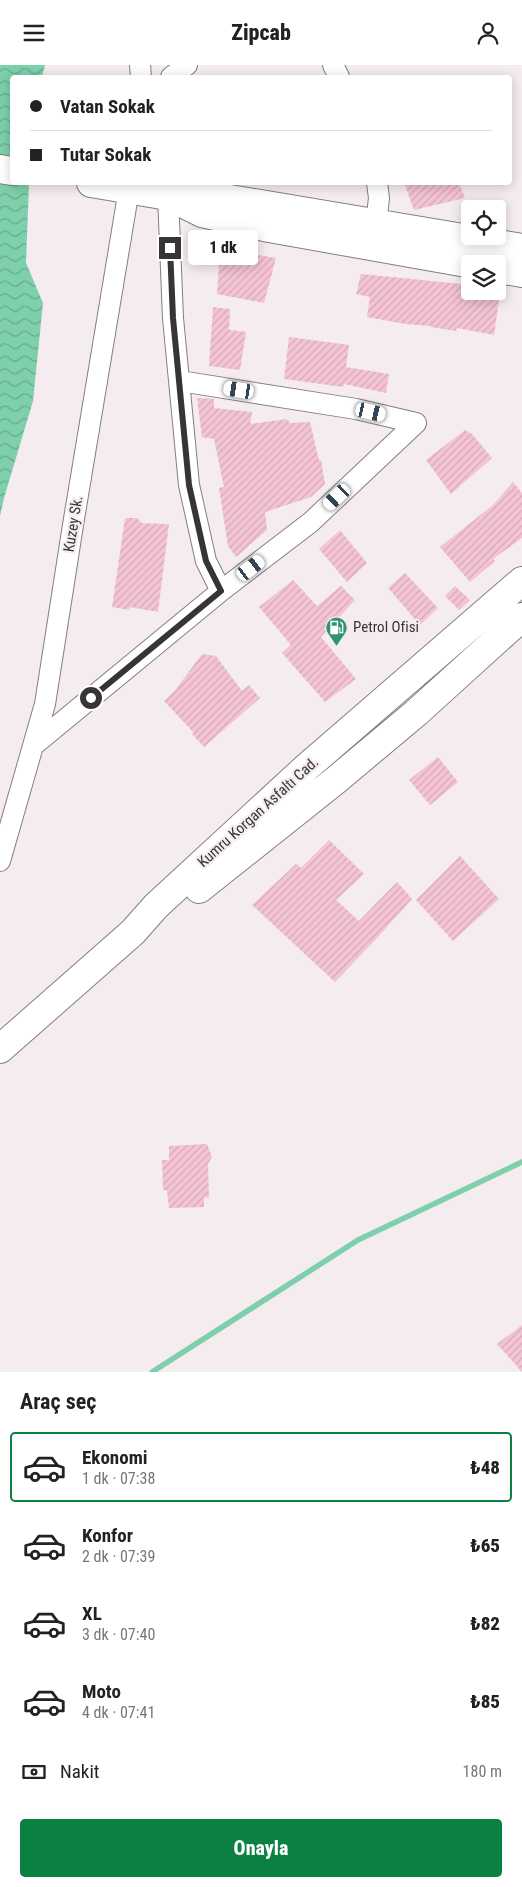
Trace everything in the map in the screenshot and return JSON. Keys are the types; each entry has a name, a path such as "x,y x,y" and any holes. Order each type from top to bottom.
{"main road":[{"path":"115,185 168,196 212,196 270,217"},
{"path":"168,196 202,213 270,217 376,235 471,255"},
{"path":"490,255 522,248"},
{"path":"506,270 522,273"},
{"name":"Kumru Korgan Asfaltı Cad.","path":"0,1049 133,932 156,906 308,766 522,581"},
{"path":"133,932 182,902 336,780 520,622"}],"street":[{"path":"174,75 187,65"},
{"name":"Kuzey Sk.","path":"0,861 45,704 73,525 115,185"},
{"path":"376,185 379,198 376,235"},
{"path":"168,196 173,318 189,485 206,561 221,591"},
{"path":"34,745 221,591 311,522 416,423 356,409 180,381"}],"water":[{"path":"0,65 45,65 42,75 10,75 10,185 29,185 26,263 43,303 33,401 0,516"}],"building":[{"path":"405,185 460,185 465,198 414,210"},
{"path":"220,249 276,258 264,303 217,294"},
{"path":"361,274 461,284 461,300 499,300 494,335 457,328 456,331 367,317 370,297 356,294"},
{"path":"213,307 230,309 229,330 246,332 240,370 209,366"},
{"path":"289,337 349,345 346,367 389,374 386,393 344,384 343,387 284,379"},
{"path":"197,398 214,399 214,408 252,412 250,424 287,419 290,423 310,422 319,460 321,460 325,484 311,497 265,512 267,530 236,557 228,546 219,488 224,487 214,439 202,437"},
{"path":"465,430 472,434 492,458 451,494 426,460"},
{"path":"513,482 522,493 522,538 493,559 495,561 470,582 440,547 493,505"},
{"path":"125,518 137,518 142,523 169,524 158,612 130,607 129,610 112,607"},
{"path":"340,530 367,563 347,582 319,549"},
{"path":"405,573 438,608 420,625 388,588"},
{"path":"293,580 317,606 341,586 355,600 321,637 356,679 325,702 282,653 291,645 259,607"},
{"path":"455,586 470,600 459,610 445,596"},
{"path":"202,654 216,656 242,691 249,685 260,698 204,747 192,734 194,733 164,701 176,689"},
{"path":"438,757 458,782 430,805 409,780"},
{"path":"329,840 364,874 336,900 359,921 397,882 412,899 335,982 252,905 296,864 301,868"},
{"path":"460,856 499,899 453,941 416,900"},
{"path":"207,1144 212,1157 208,1164 209,1198 204,1197 204,1207 169,1208 167,1190 163,1190 162,1160 169,1160 169,1146"},
{"path":"522,1325 522,1372 497,1344"}],"waterway":[{"path":"152,1372 358,1240 522,1162"}],"place":[{"name":"Petrol Ofisi","path":"337,646"}],"route":[{"path":"91,698 221,591 206,561 189,485 173,318 170,248"}]}
